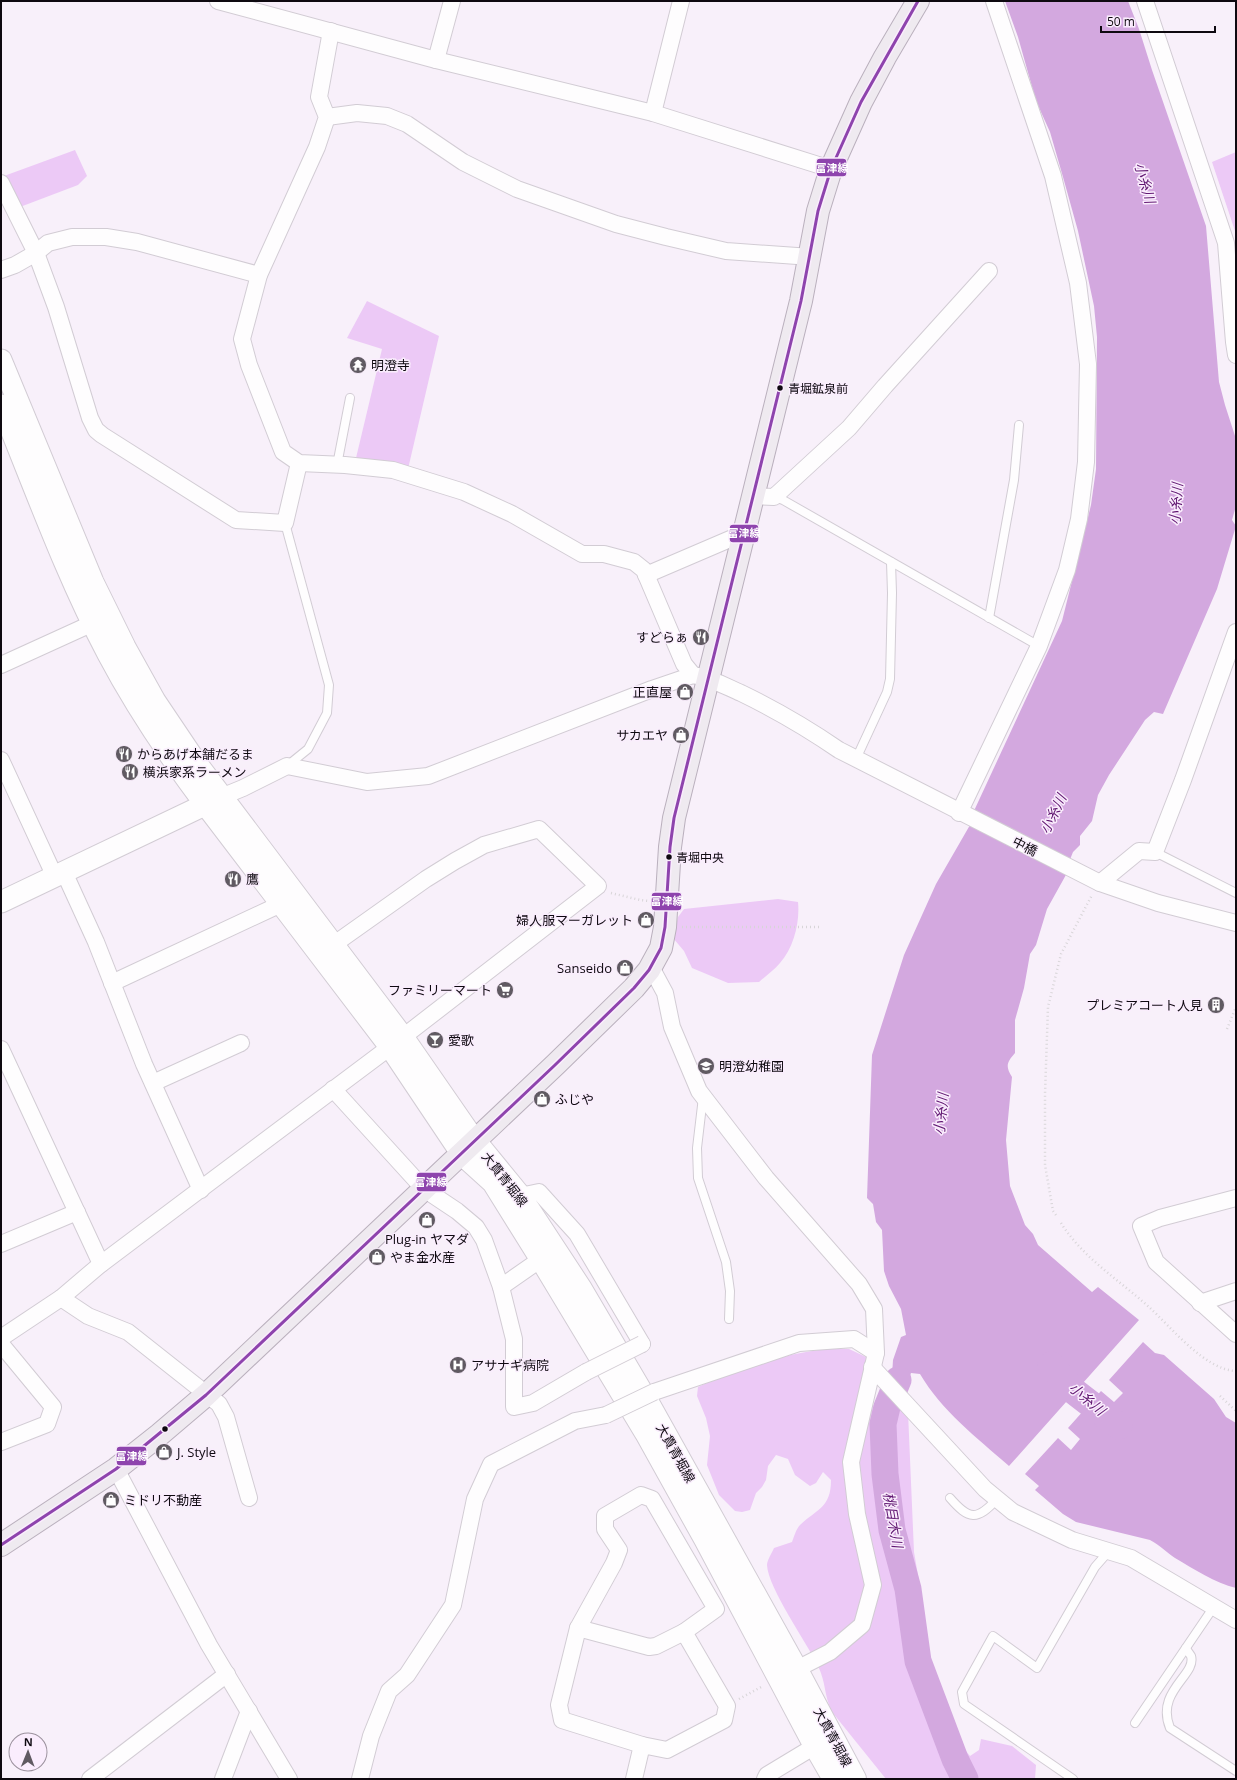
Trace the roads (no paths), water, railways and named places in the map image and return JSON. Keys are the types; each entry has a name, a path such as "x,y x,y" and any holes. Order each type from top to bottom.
{"highway":[{"path":"1,1545 116,1469 206,1395 468,1147 628,993 651,967 660,948 665,927 670,847 674,818 700,676 744,533 764,496 811,257 818,210 831,169 861,102 885,57 918,1"}],"main road":[{"name":"大貫青堀線","path":"468,1147 520,1196 582,1289 651,1408 815,1746 834,1779"},
{"name":"大貫青堀線","path":"468,1147 493,1182 541,1259 646,1433 781,1677 855,1779"}],"street":[{"path":"218,1 267,8 331,31 436,60 653,113 831,169"},
{"path":"436,60 452,1"},
{"path":"653,113 681,1"},
{"path":"961,814 1039,646 1067,570 1079,519 1086,462 1088,364 1078,283 1053,176 994,1"},
{"path":"1145,1 1226,243 1236,355"},
{"path":"331,31 318,97 327,117 317,147 259,276 242,339 249,365 283,452 299,463 393,470 464,492 512,514 582,554 604,554 634,562 644,570 684,664 700,676"},
{"path":"327,117 357,112 387,116 407,124 463,162 517,189 616,224 726,251 811,257"},
{"path":"1,183 36,253 56,307 90,418 96,430 123,449 236,520 286,523 299,463"},
{"path":"1,270 15,265 36,253 48,243 72,237 106,238 137,242 259,276"},
{"path":"764,496 849,428 884,386 989,271"},
{"path":"1,360 93,582 108,654 140,710 176,766 213,801 333,945 396,1042 468,1147"},
{"path":"1,405 78,591 101,619"},
{"path":"646,575 744,533"},
{"path":"1,665 101,619"},
{"path":"1093,880 1139,851 1154,852 1183,780 1236,632"},
{"path":"1,902 287,766 367,782 428,776 645,691 700,676"},
{"name":"中橋","path":"700,676 774,709 856,759 961,814 1093,880 1158,903 1236,923"},
{"path":"3,769 96,942 153,1083 201,1190"},
{"path":"213,801 281,904 396,1042"},
{"path":"1,1338 61,1298 101,1264 396,1042 598,886 539,829 484,845 455,861 426,879 333,945"},
{"path":"112,984 281,904"},
{"path":"651,967 665,993 672,1027 699,1091 766,1178 859,1284 874,1309 874,1360 851,1462 856,1514 873,1585 862,1625 830,1652 781,1677"},
{"path":"153,1083 241,1043"},
{"path":"1,1049 101,1264"},
{"path":"334,1089 424,1189 457,1211 476,1227 484,1240 501,1287 514,1338 514,1407 533,1403 586,1372 642,1344 577,1234 539,1192 520,1196"},
{"path":"1236,1198 1160,1218 1141,1226 1156,1262 1236,1334"},
{"path":"1,1244 77,1212"},
{"path":"501,1287 541,1259"},
{"path":"1200,1302 1236,1291"},
{"path":"61,1298 88,1316 128,1332 219,1404 226,1417 249,1498"},
{"path":"360,1779 371,1736 389,1691 407,1675 452,1605 475,1499 491,1464 575,1421 606,1415 654,1392 799,1343 854,1339 874,1360 888,1382 985,1489 1013,1512 1066,1537 1131,1558 1213,1608 1236,1620"},
{"path":"1,1344 53,1408 47,1424 1,1442"},
{"path":"116,1469 209,1646 289,1779"},
{"path":"578,1628 648,1647 656,1646 684,1632 716,1609 652,1500 641,1495 605,1516 605,1529 619,1550 614,1563 578,1628 559,1705 562,1720 642,1745 667,1750 724,1720 727,1706 684,1632"},
{"path":"99,1776 227,1674"},
{"path":"223,1779 248,1711"},
{"path":"634,1779 642,1745"},
{"path":"765,1779 767,1775 815,1746"}],"lane":[{"path":"337,465 350,398"},
{"path":"988,618 1014,480 1018,425"},
{"path":"764,496 783,500 1039,646"},
{"path":"286,523 329,685 327,713 308,749 287,766"},
{"path":"856,759 887,692 890,679 892,593 891,562"},
{"path":"1154,852 1236,893"},
{"path":"703,1096 697,1148 698,1178 726,1262 730,1291 729,1319"},
{"path":"950,1498 958,1508 972,1515 980,1515 985,1512 997,1499"},
{"path":"1073,1779 964,1704 962,1692 993,1636 1037,1668 1095,1567 1109,1551"},
{"path":"1135,1723 1213,1608"},
{"path":"1186,1648 1191,1657 1190,1668 1172,1692 1167,1704 1167,1720 1170,1728 1236,1771"}],"water":[{"path":"1005,1 1128,1 1139,29 1206,226 1219,382 1236,439 1236,506 1232,520 1236,526 1217,589 1163,714 1154,712 1145,720 1109,775 1098,795 1092,821 1080,836 1080,845 1073,852 1069,862 973,813 1062,621 1091,505 1096,469 1097,337 1094,306 1078,231 1050,132 1036,101 1018,37"},
{"path":"970,825 1067,873 1047,909 1036,945 1030,954 1024,988 1015,1020 1015,1053 1008,1064 1008,1070 1012,1077 1006,1140 1010,1186 1025,1225 1033,1234 1038,1245 1092,1292 1098,1287 1139,1320 1009,1466 949,1412 920,1374 911,1373 904,1391 892,1376 893,1360 901,1337 906,1335 901,1309 889,1286 884,1271 882,1230 876,1222 873,1204 867,1198 872,1055 904,955 936,884"},
{"path":"1143,1342 1155,1353 1164,1355 1214,1399 1226,1417 1236,1423 1236,1588 1220,1583 1197,1571 1175,1558 1150,1540 1076,1522 1063,1514 1035,1490 1039,1486 1025,1474 1058,1438 1071,1450 1080,1439 1068,1428 1101,1391 1114,1402 1123,1393 1109,1380"},
{"path":"887,1390 900,1403 893,1405 885,1415 879,1408"}],"waterway":[{"name":"小糸川","path":"1051,1365 1075,1392 1119,1426"},
{"name":"桃目木川","path":"898,1380 887,1407 883,1424 885,1474 892,1530 908,1589 918,1661 955,1759 965,1779"}],"place":[{"name":"明澄寺","path":"358,365"},
{"name":"青堀鉱泉前","path":"780,388"},
{"name":"すどらぁ","path":"701,637"},
{"name":"正直屋","path":"685,692"},
{"name":"サカエヤ","path":"681,735"},
{"name":"からあげ本舗だるま","path":"124,754"},
{"name":"横浜家系ラーメン","path":"130,772"},
{"name":"青堀中央","path":"669,857"},
{"name":"鷹","path":"233,879"},
{"name":"婦人服マーガレット","path":"646,920"},
{"name":"Sanseido","path":"625,968"},
{"name":"ファミリーマート","path":"505,990"},
{"name":"プレミアコート人見","path":"1216,1005"},
{"name":"愛歌","path":"435,1040"},
{"name":"明澄幼稚園","path":"706,1066"},
{"name":"ふじや","path":"542,1099"},
{"name":"Plug-in ヤマダ","path":"427,1220"},
{"name":"やま金水産","path":"377,1257"},
{"name":"アサナギ病院","path":"458,1365"},
{"name":"J. Style","path":"164,1452"},
{"name":"ミドリ不動産","path":"111,1500"}]}
